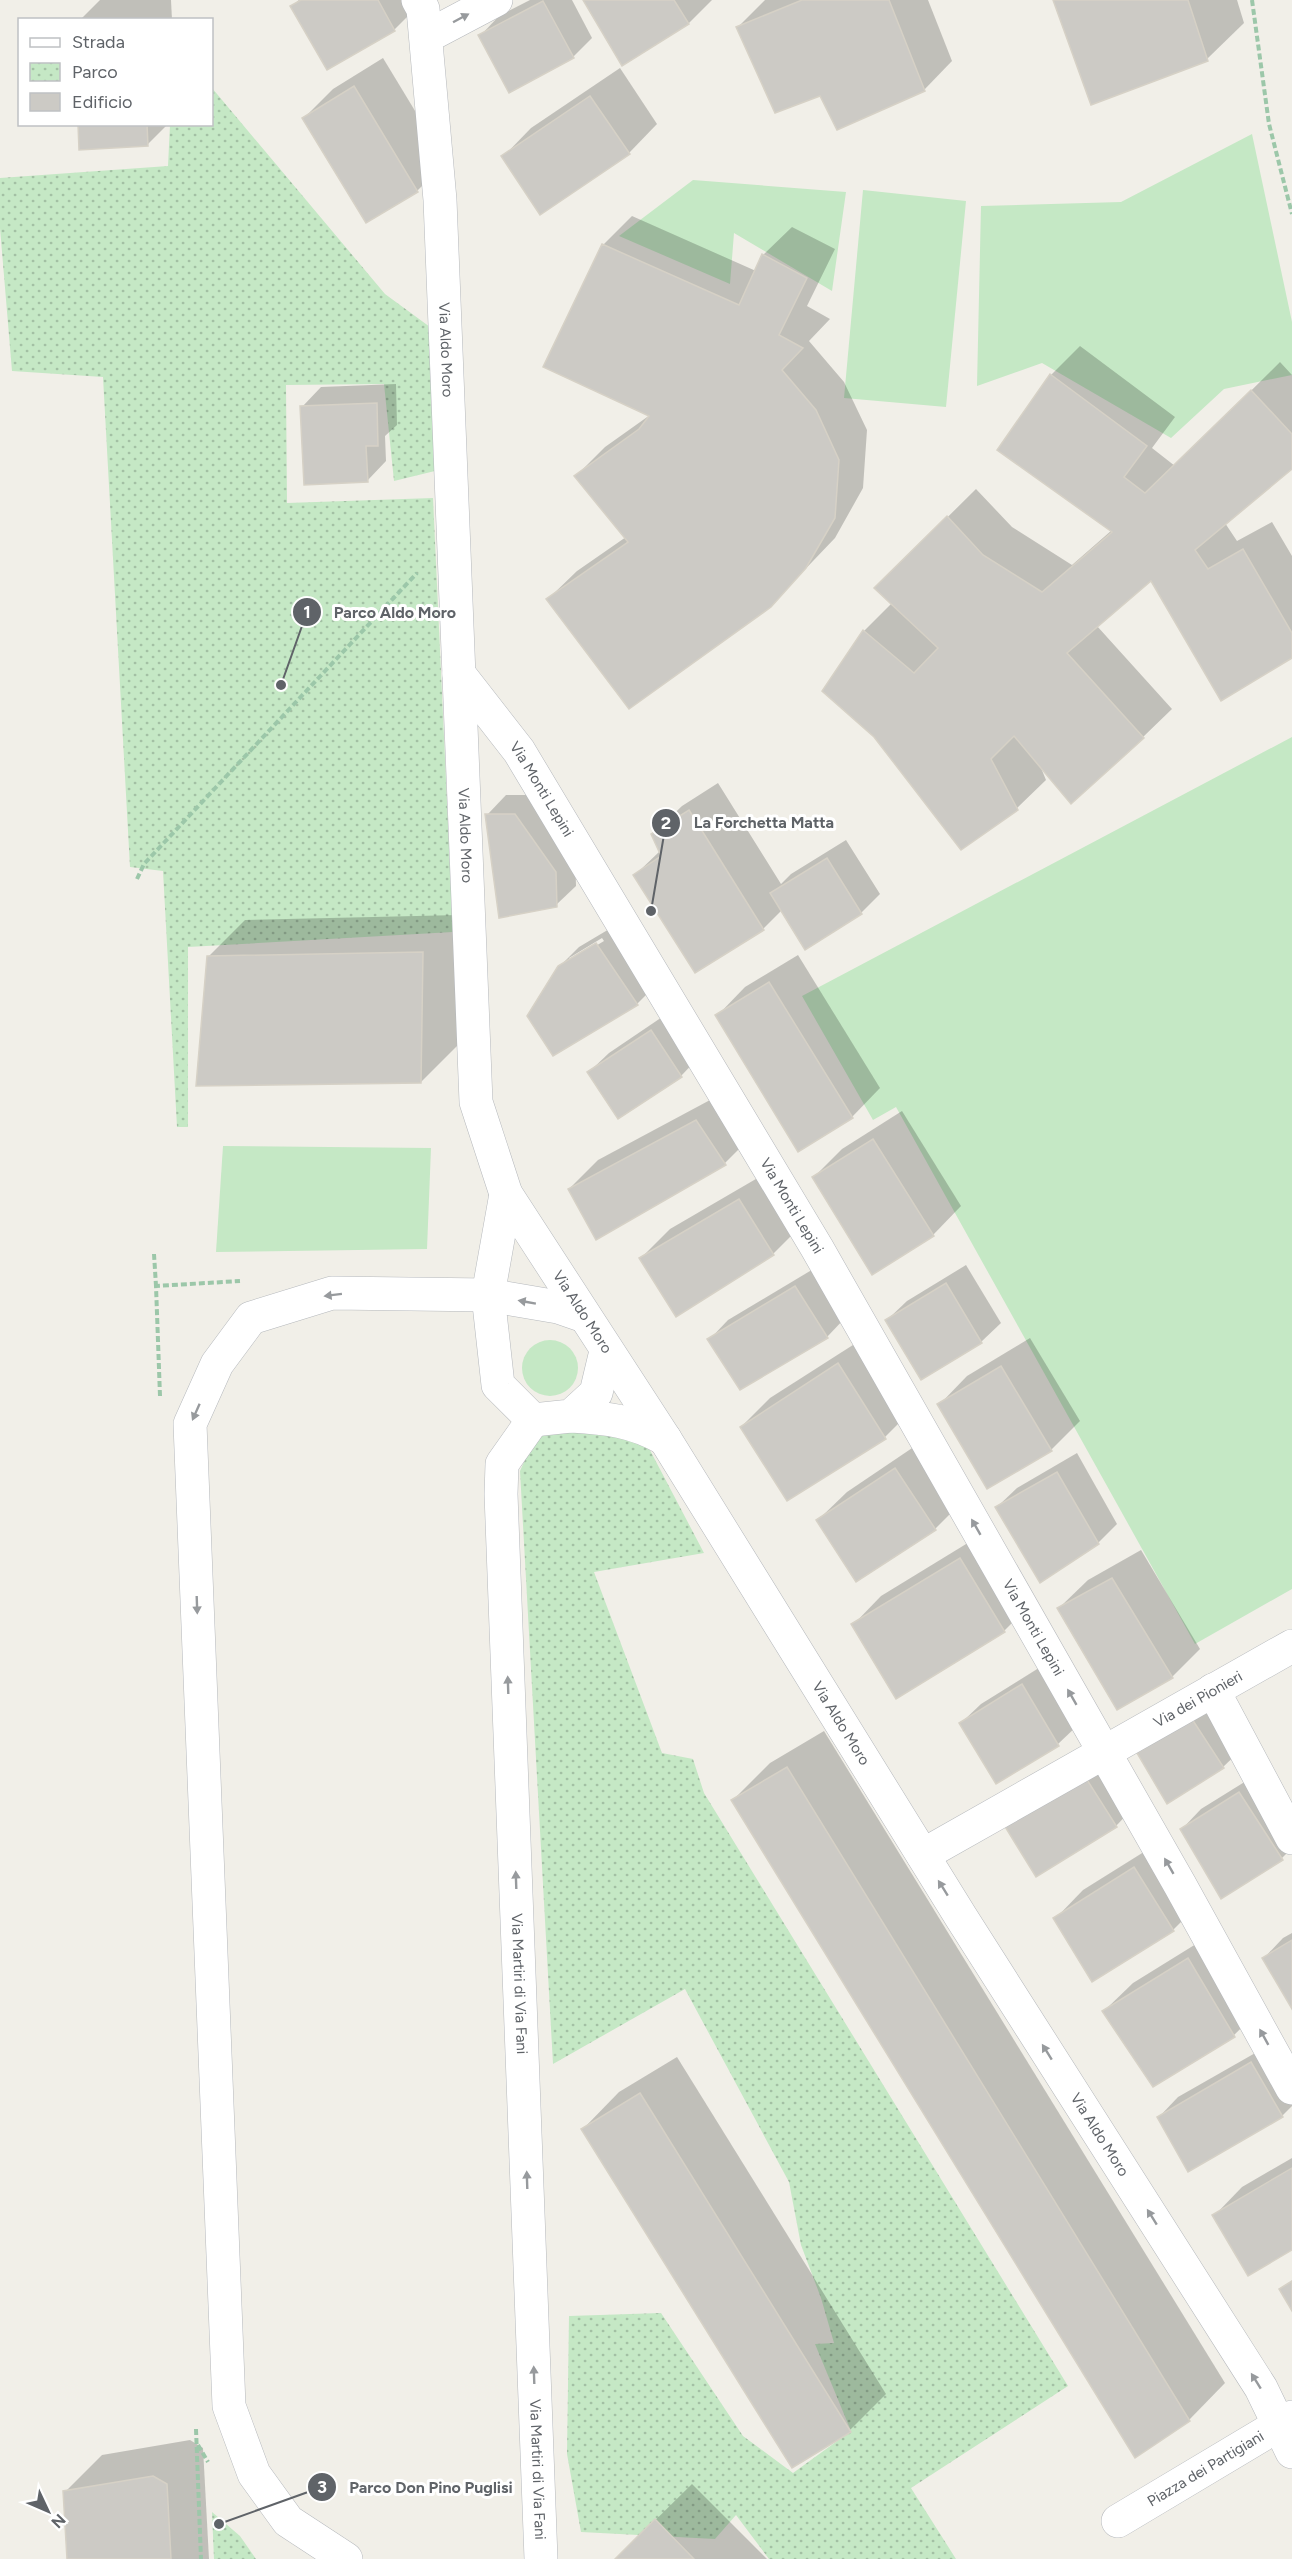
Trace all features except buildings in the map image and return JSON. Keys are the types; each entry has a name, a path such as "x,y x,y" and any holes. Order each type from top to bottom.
{"street":[{"name":"Via Aldo Moro","path":"418,0 423,9 440,200 476,1102 506,1194 665,1439 922,1855 1288,2432"},
{"path":"426,37 496,0"},
{"name":"Via Monti Lepini","path":"459,674 519,752 799,1218 1104,1752 1292,2088"},
{"path":"506,1194 488,1295 498,1385 533,1420 571,1416 608,1418 644,1427 665,1439"},
{"path":"346,2559 288,2521 254,2474 229,2406 190,1424 217,1364 251,1318 332,1293 488,1295 558,1307 584,1316"},
{"path":"571,1416 596,1393 606,1351"},
{"name":"Via Martiri di Via Fani","path":"533,1420 502,1464 501,1494 541,2559"},
{"name":"Via dei Pionieri","path":"1104,1752 1292,1646"},
{"path":"1213,1690 1292,1838"},
{"path":"922,1855 1104,1752"},
{"name":"Piazza dei Partigiani","path":"1118,2521 1288,2432"}],"path":[{"path":"1252,0 1269,124 1292,214"},
{"path":"137,879 144,864 422,568 454,567"},
{"path":"154,1254 156,1286"}],"green space":[{"path":"213,89 385,294 430,327 439,470 394,481 384,384 286,385 287,503 433,498 453,932 188,947 188,1127 177,1127 163,871 130,867 103,377 12,371 0,228 0,178 168,166 170,126 213,126"},
{"path":"1252,134 1292,322 1292,375 1224,389 1171,438 1042,363 977,386 981,206 1121,202"},
{"path":"693,180 846,192 832,291 734,233 730,284 619,236"},
{"path":"863,190 966,201 946,407 844,398"},
{"path":"1292,737 1292,1589 1195,1644 896,1107 873,1120 802,996"},
{"path":"223,1146 431,1148 427,1249 216,1252"},
{"path":"550,1340 570,1348 578,1368 570,1388 550,1396 530,1388 522,1368 530,1348"},
{"path":"539,1428 642,1435 704,1553 594,1572 662,1753 693,1759 704,1793 1068,2386 911,2488 956,2559 769,2559 736,2515 715,2539 581,2532 567,2454 569,2316 661,2313 743,2436 793,2473 851,2431 815,2344 834,2343 821,2298 801,2245 789,2182 685,1989 553,2064 520,1471"},
{"path":"212,2512 240,2536 256,2559 214,2559"}],"place":[{"name":"Parco Aldo Moro","path":"281,685"},
{"name":"La Forchetta Matta","path":"651,911"},
{"name":"Parco Don Pino Puglisi","path":"219,2524"}]}
